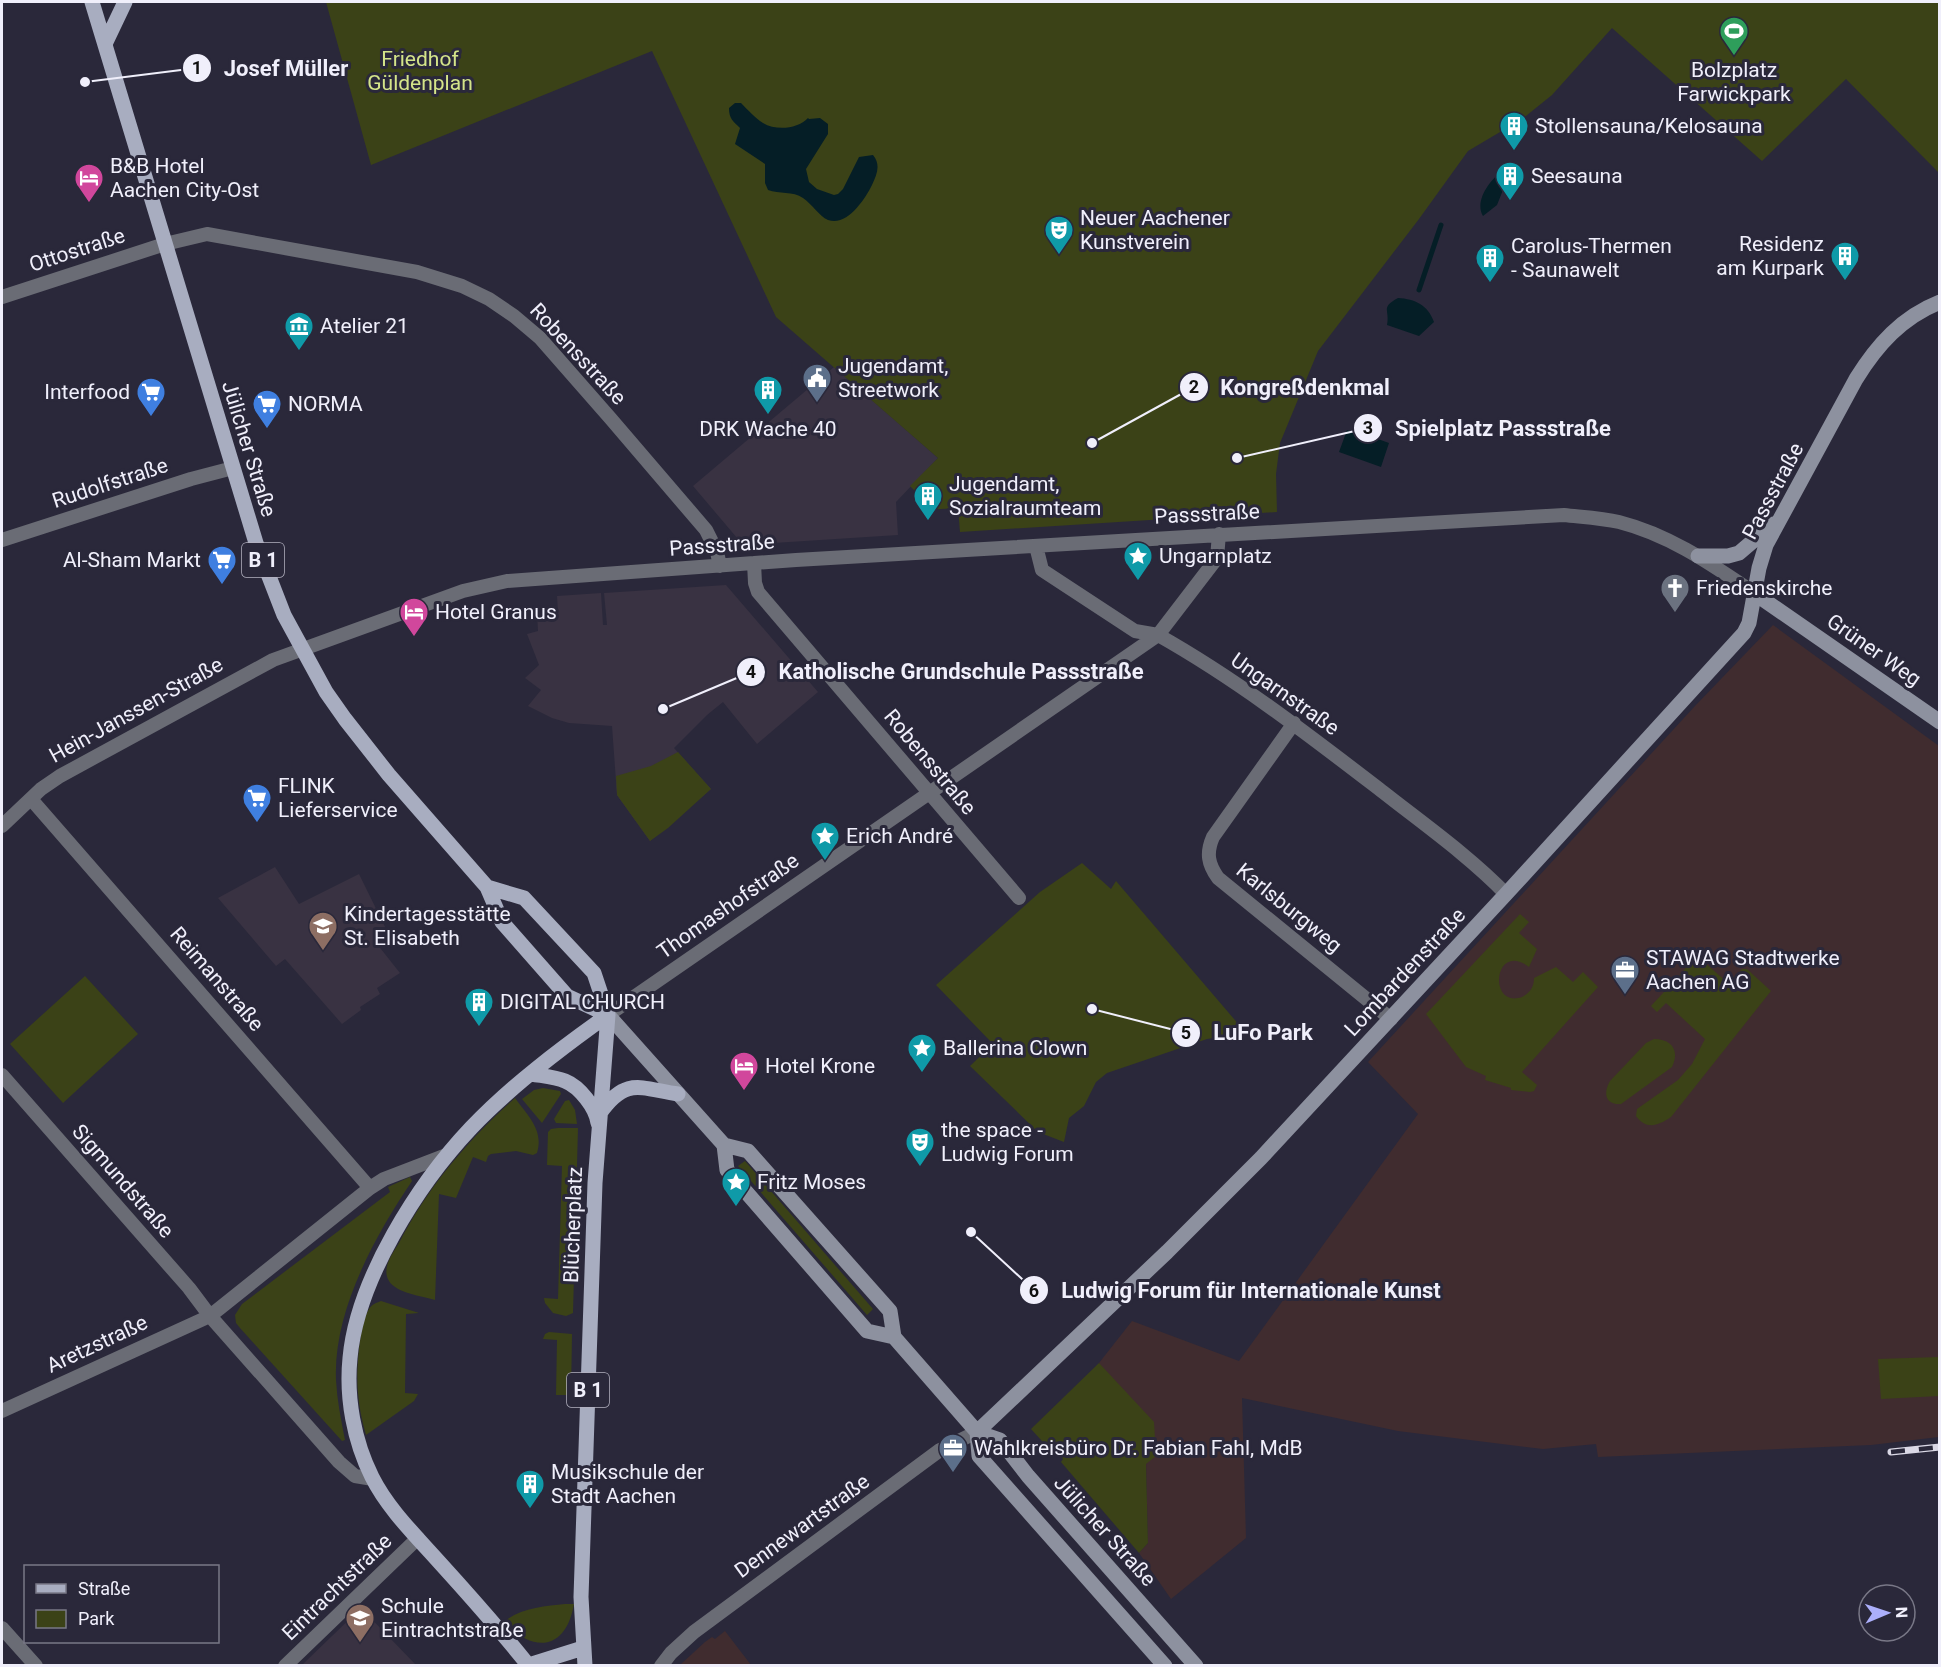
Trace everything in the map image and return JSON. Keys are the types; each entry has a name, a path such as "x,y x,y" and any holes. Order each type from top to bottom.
{"main road":[{"name":"Jülicher Straße","path":"92,2 233,468 284,615 326,692 345,719 389,776 487,886 502,922 567,996 608,1015"},
{"path":"105,44 125,2"},
{"name":"Jülicher Straße","path":"487,886 524,898 594,973 608,1015"},
{"path":"583,1648 529,1665 390,1505 373,1479 357,1435 349,1388 350,1356 356,1325 369,1287 399,1224 449,1154 471,1128 532,1074 608,1015"},
{"name":"Blücherplatz","path":"583,1648 581,1597 598,1129 608,1015"},
{"path":"532,1074 550,1076 572,1085 589,1102 597,1115 598,1129"},
{"path":"600,1113 611,1097 633,1087 678,1094"},
{"name":"B 1","path":"583,1648 585,1665"}],"street":[{"name":"Robensstraße","path":"165,244 207,234 417,272 462,286 489,299 540,338 570,371 705,530 717,552 720,566"},
{"name":"Ottostraße","path":"2,297 165,244"},
{"name":"Passstraße","path":"301,648 486,584 530,579 1219,534 1564,515 1618,522 1666,538 1754,593 1766,545 1870,356 1911,316 1940,302"},
{"name":"Rudolfstraße","path":"2,540 182,482 233,468"},
{"path":"1698,556 1728,556 1739,553 1780,518"},
{"name":"Thomashofstraße","path":"608,1015 1158,635 1217,558 1219,534"},
{"name":"Ungarnstraße","path":"1036,546 1042,570 1135,631 1158,635 1277,710 1439,836 1506,894"},
{"name":"Robensstraße","path":"754,564 758,592 1019,898"},
{"name":"Grüner Weg","path":"1754,593 1940,722"},
{"name":"Lombardenstraße","path":"977,1432 1231,1189 1391,1019 1744,633 1749,623 1754,593"},
{"name":"Hein-Janssen-Straße","path":"2,827 31,798 60,776 262,665 301,648"},
{"name":"Karlsburgweg","path":"1294,723 1213,837 1208,858 1218,878 1391,1019"},
{"name":"Reimanstraße","path":"31,798 370,1188"},
{"name":"Jülicher Straße","path":"608,1015 724,1145 748,1151 890,1311 894,1337 977,1432 1000,1440 1028,1476 1197,1665"},
{"name":"Sigmundstraße","path":"2,1075 189,1288 210,1316"},
{"name":"Jülicher Straße","path":"724,1145 727,1170 867,1331 894,1337"},
{"path":"373,1479 355,1476 339,1462 210,1316 370,1188 384,1179 449,1154"},
{"name":"Aretzstraße","path":"2,1411 210,1316"},
{"path":"977,1432 979,1456 986,1465 1165,1665"},
{"name":"Dennewartstraße","path":"661,1665 694,1632 946,1447 977,1432"},
{"name":"Eintrachtstraße","path":"285,1665 418,1539"},
{"path":"2,1628 36,1665"}],"shaded area":[{"path":"834,367 938,458 896,502 898,535 743,545 693,486"},
{"path":"726,585 818,692 757,744 723,702 707,715 674,748 711,789 650,841 617,795 612,726 569,723 552,718 528,706 541,690 525,678 539,665 527,634 538,631 537,613 558,612 557,596 601,593 603,625 607,625 604,593"},
{"path":"1773,625 1939,746 1939,1437 1871,1445 1598,1457 1596,1444 1543,1449 1398,1431 1242,1398 1246,1538 1171,1599 1139,1553 1148,1543 1146,1463 1099,1363 1132,1321 1239,1361 1418,1114 1368,1062 1695,706"},
{"name":"Kindertagesstätte St. Elisabeth","path":"275,867 299,904 359,874 390,937 377,944 400,973 377,988 380,994 360,1007 361,1010 342,1024 285,959 276,966 218,898"},
{"name":"Schule Eintrachtstraße","path":"361,1608 416,1665 302,1665"},
{"path":"725,1631 751,1665 680,1665 705,1642 712,1637 715,1639"}],"green space":[{"name":"Friedhof Güldenplan","path":"326,2 1939,2 1939,173 1846,79 1762,161 1612,28 1552,95 1522,119 1468,151 1318,351 1280,443 1276,474 1277,512 960,532 958,508 924,510 924,505 920,504 920,500 915,497 918,494 910,486 938,458 776,317 652,51 371,165"},
{"path":"678,752 711,789 650,841 617,795 616,776 651,766"},
{"path":"1082,863 1111,889 1116,881 1246,1033 1207,1039 1107,1073 1096,1082 1084,1106 1069,1118 1064,1142 1038,1132 970,1066 993,1044 936,985 1040,892"},
{"path":"1520,914 1529,922 1519,933 1537,949 1529,967 1517,961 1508,962 1502,968 1499,976 1503,994 1511,998 1522,997 1531,989 1534,978 1556,967 1573,982 1583,972 1598,987 1522,1072 1537,1085 1534,1091 1530,1092 1511,1090 1511,1088 1485,1080 1486,1076 1466,1067 1426,1014"},
{"path":"1697,956 1728,983 1742,969 1747,969 1771,991 1671,1117 1661,1123 1648,1125 1636,1116 1637,1109 1678,1080 1692,1064 1705,1039 1666,1003 1657,1012 1651,1006"},
{"path":"85,976 138,1034 63,1103 10,1044"},
{"path":"1654,1039 1666,1041 1673,1047 1675,1056 1672,1067 1621,1104 1612,1103 1606,1094 1610,1081 1646,1043"},
{"path":"543,1088 560,1091 561,1094 542,1123 522,1099 534,1090"},
{"path":"515,1098 537,1130 539,1145 537,1153 533,1155 516,1151 491,1154 486,1162 473,1157 456,1198 439,1194 435,1300 410,1294 392,1285 387,1276 387,1266 410,1222 450,1165 481,1130"},
{"path":"569,1100 575,1110 577,1124 556,1123 554,1119 565,1101"},
{"path":"558,1128 578,1128 573,1313 566,1316 553,1313 544,1298 558,1299 562,1166 547,1165 548,1132"},
{"path":"745,1161 873,1309 867,1315 738,1166"},
{"path":"410,1177 412,1181 384,1226 359,1275 341,1328 336,1380 345,1440 342,1441 240,1328 236,1323 235,1315 242,1304 390,1192 388,1187"},
{"path":"381,1301 419,1313 406,1314 405,1393 418,1394 414,1401 366,1435 358,1393 359,1350 363,1326 369,1309"},
{"path":"549,1332 572,1334 571,1395 556,1395 557,1340 543,1339"},
{"path":"1939,1357 1939,1396 1881,1399 1878,1359"},
{"path":"1099,1363 1154,1422 1156,1456 1146,1464 1148,1543 1139,1553 1061,1462 1063,1459 1054,1449 1052,1452 1031,1429"},
{"path":"574,1604 570,1619 564,1631 547,1642 526,1639 504,1622 525,1611"}],"water":[{"path":"735,103 741,103 768,126 793,127 808,118 820,118 828,124 828,134 806,169 809,182 817,189 834,195 838,194 843,189 859,157 873,155 878,166 877,173 869,191 855,210 842,219 828,220 799,196 768,190 765,183 765,164 735,144 740,128 733,121 729,108"},
{"path":"1502,171 1515,187 1511,192 1503,190 1497,205 1483,216 1480,204 1482,198 1488,185"},
{"path":"1398,298 1420,304 1431,316 1434,322 1419,336 1387,325 1387,307"},
{"path":"1347,430 1365,437 1368,430 1372,431 1368,442 1373,443 1375,438 1389,443 1381,467 1339,452"}],"waterway":[{"path":"1419,290 1441,225"}],"railway":[{"path":"1891,1452 1940,1447"}],"place":[{"name":"Bolzplatz Farwickpark","path":"1734,56"},
{"name":"Josef Müller","path":"85,82"},
{"name":"Stollensauna/Kelosauna","path":"1514,152"},
{"name":"Seesauna","path":"1510,202"},
{"name":"B&B Hotel Aachen City-Ost","path":"89,204"},
{"name":"Neuer Aachener Kunstverein","path":"1059,256"},
{"name":"Residenz am Kurpark","path":"1845,282"},
{"name":"Carolus-Thermen - Saunawelt","path":"1490,284"},
{"name":"Atelier 21","path":"299,352"},
{"name":"Jugendamt, Streetwork","path":"817,404"},
{"name":"DRK Wache 40","path":"768,416"},
{"name":"Interfood","path":"151,418"},
{"name":"NORMA","path":"267,430"},
{"name":"Kongreßdenkmal","path":"1092,443"},
{"name":"Spielplatz Passstraße","path":"1237,458"},
{"name":"Jugendamt, Sozialraumteam","path":"928,522"},
{"name":"Ungarnplatz","path":"1138,582"},
{"name":"Al-Sham Markt","path":"222,586"},
{"name":"Friedenskirche","path":"1675,614"},
{"name":"Hotel Granus","path":"414,638"},
{"name":"Katholische Grundschule Passstraße","path":"663,709"},
{"name":"FLINK Lieferservice","path":"257,824"},
{"name":"Erich André","path":"825,862"},
{"name":"Kindertagesstätte St. Elisabeth","path":"323,952"},
{"name":"STAWAG Stadtwerke Aachen AG","path":"1625,996"},
{"name":"LuFo Park","path":"1092,1009"},
{"name":"DIGITAL CHURCH","path":"479,1028"},
{"name":"Ballerina Clown","path":"922,1074"},
{"name":"Hotel Krone","path":"744,1092"},
{"name":"the space - Ludwig Forum","path":"920,1168"},
{"name":"Fritz Moses","path":"736,1208"},
{"name":"Ludwig Forum für Internationale Kunst","path":"971,1232"},
{"name":"Wahlkreisbüro Dr. Fabian Fahl, MdB","path":"953,1474"},
{"name":"Musikschule der Stadt Aachen","path":"530,1510"},
{"name":"Schule Eintrachtstraße","path":"360,1644"}]}
